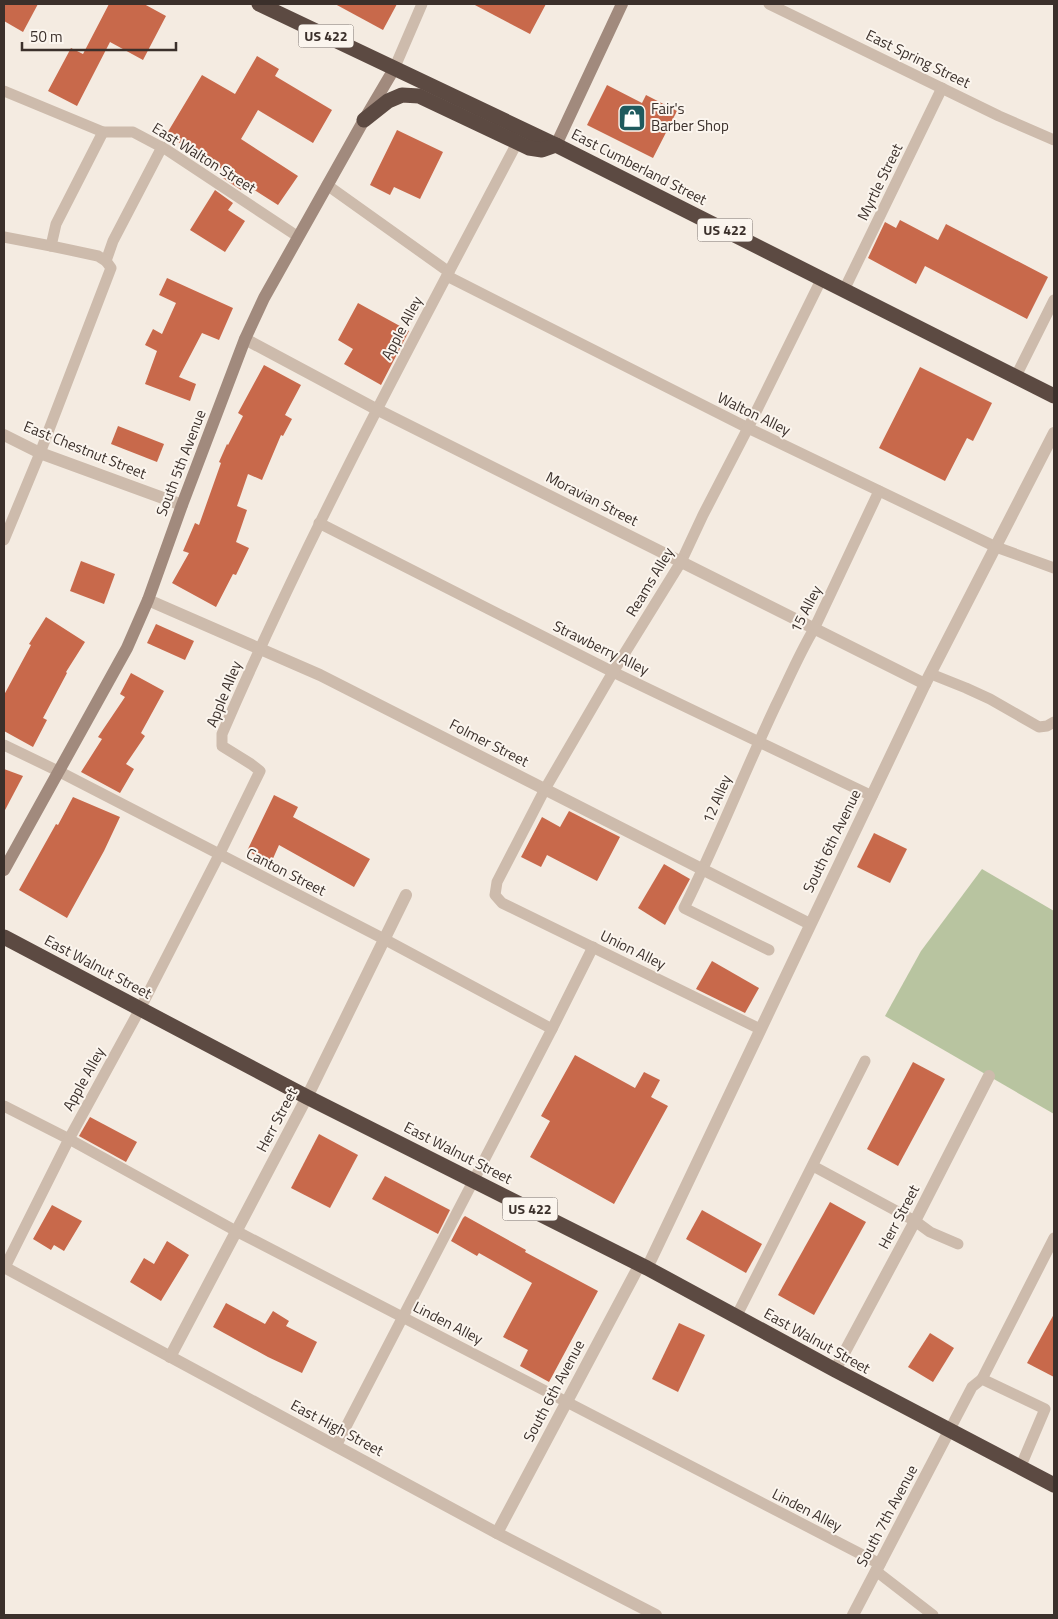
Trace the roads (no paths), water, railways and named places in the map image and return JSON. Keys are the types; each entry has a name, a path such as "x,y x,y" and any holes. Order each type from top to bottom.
{"highway":[{"name":"East Cumberland Street","path":"264,5 394,69 556,145 1054,396"},
{"path":"364,120 388,101 402,95 419,96 529,148 542,150 556,145"},
{"name":"East Walnut Street","path":"4,937 307,1097 643,1266 949,1432 1054,1485"}],"main road":[{"path":"556,145 622,4"},
{"name":"South 5th Avenue","path":"4,870 127,648 148,600 245,339 264,298 394,69"}],"street":[{"name":"Moravian Street","path":"245,339 376,409 814,629 928,679"},
{"name":"South 6th Avenue","path":"497,1533 566,1402 643,1266 760,1029 928,679 1054,433"},
{"name":"East Chestnut Street","path":"4,435 40,453 182,505"},
{"name":"Folmer Street","path":"148,600 320,675 810,924"},
{"name":"Herr Street","path":"170,1357 307,1097 406,895"},
{"name":"Herr Street","path":"835,1370 915,1221 989,1076"},
{"name":"East High Street","path":"4,1267 497,1533 656,1615"},
{"name":"South 7th Avenue","path":"853,1615 949,1432"}],"lane":[{"path":"394,69 422,4"},
{"name":"East Spring Street","path":"769,4 999,116 1054,140"},
{"name":"Myrtle Street","path":"844,290 942,88"},
{"name":"East Walton Street","path":"4,91 103,132 133,132 162,147 298,236"},
{"path":"51,246 56,224 103,132"},
{"name":"Apple Alley","path":"4,1267 69,1139 140,1009 260,772 251,764 222,746 222,734 259,649 319,523 376,409 517,143"},
{"path":"106,261 113,241 162,147"},
{"name":"Walton Alley","path":"327,185 448,274 748,428 996,547 1054,568"},
{"path":"4,237 98,256 106,261 111,268 40,453 4,540"},
{"name":"Reams Alley","path":"495,895 497,882 545,789 613,672 681,562 822,278"},
{"path":"1016,376 1054,300"},
{"name":"15 Alley","path":"759,741 879,491"},
{"name":"Strawberry Alley","path":"319,523 613,672 872,796"},
{"path":"928,679 966,688 990,699 1039,727 1047,726 1054,722"},
{"name":"12 Alley","path":"759,741 684,908 769,950"},
{"name":"Canton Street","path":"4,745 384,939 552,1029"},
{"name":"Union Alley","path":"495,895 502,903 760,1029"},
{"path":"336,1446 593,947"},
{"path":"736,1317 866,1061"},
{"name":"Linden Alley","path":"4,1106 69,1139 236,1231 566,1402 878,1568 933,1615"},
{"path":"813,1166 915,1221 930,1232 958,1244"},
{"path":"949,1432 972,1387 982,1379 1054,1238"},
{"path":"1043,1258 1054,1264"},
{"path":"982,1379 1045,1410 1020,1468"}],"place":[{"name":"Fair's Barber Shop","path":"632,118"}]}
